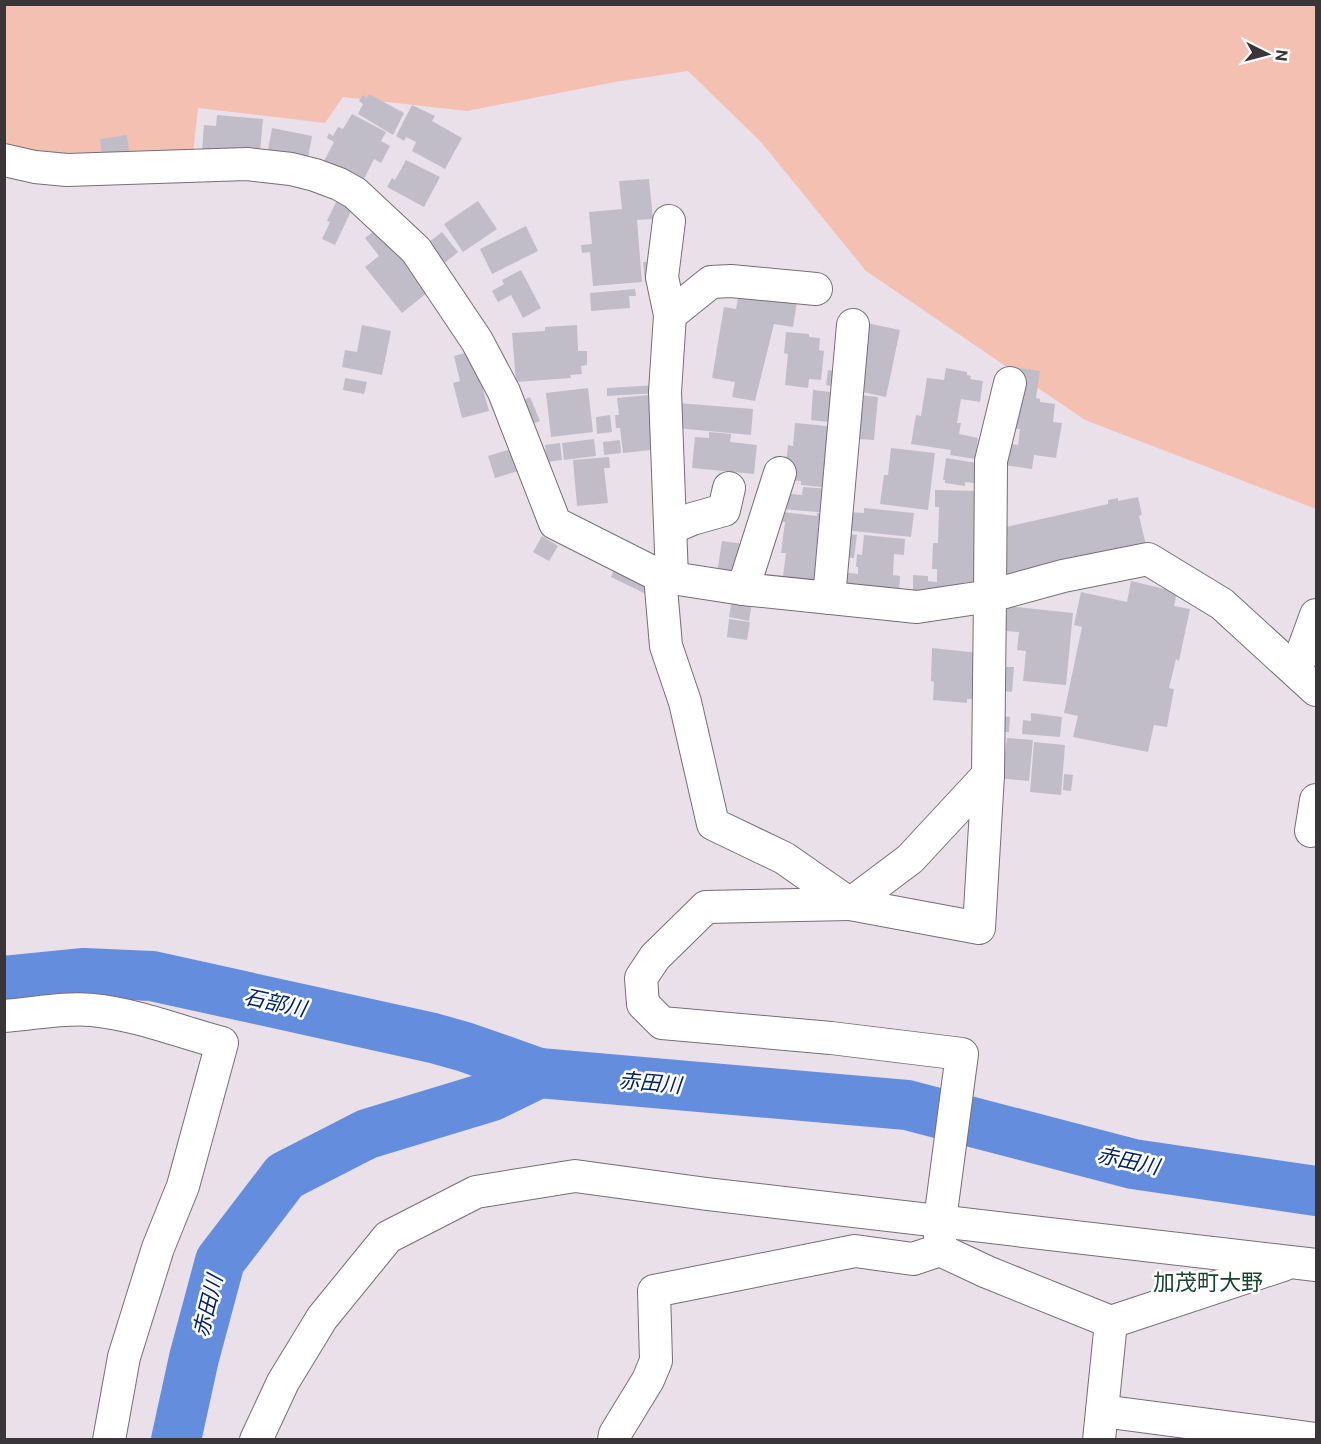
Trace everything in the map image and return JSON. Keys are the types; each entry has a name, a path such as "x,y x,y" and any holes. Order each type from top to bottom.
{"street":[{"path":"4,160 67,170 247,164 291,169 315,175 355,193 416,250 477,341 504,392 555,523 666,577 743,590 917,607 990,596 1063,576 1148,559 1222,604 1306,680"},
{"path":"669,221 662,277 670,315 665,392 670,528 666,577 666,646 685,702 713,824 784,858 850,904"},
{"path":"670,315 711,282 731,281 816,289"},
{"path":"829,598 853,325"},
{"path":"614,1440 615,1434 648,1380 656,1361 654,1291 855,1251 913,1259 940,1235 962,1054 831,1038 662,1023 643,1004 641,978 655,957 706,908 850,904 979,928 988,776 991,461 1010,382"},
{"path":"743,590 780,473"},
{"path":"670,528 724,510 729,488"},
{"path":"1306,680 1317,615"},
{"path":"850,904 910,859 988,776"},
{"path":"1311,831 1317,800"},
{"path":"4,1016 92,1010 136,1019 222,1043 183,1186 159,1248 124,1357 109,1440"},
{"path":"256,1440 283,1382 322,1318 388,1237 476,1192 575,1176 707,1194 940,1235 1304,1264"},
{"path":"940,1235 987,1272 1111,1322 1304,1264"},
{"path":"1111,1322 1100,1425 1317,1439"}],"shaded area":[{"path":"5,5 1316,5 1316,509 1085,420 866,271 761,142 688,71 615,82 467,111 343,97 325,123 198,108 193,154 67,160 5,149"}],"building":[{"path":"369,94 404,113 393,135 358,114 363,104 359,101 363,95 367,98"},
{"path":"412,105 435,116 432,121 462,138 445,169 412,151 416,142 406,137 404,141 396,136"},
{"path":"352,114 386,132 381,141 390,146 381,163 374,159 363,181 324,161 334,142 327,138 329,133 333,136 338,127 343,129"},
{"path":"217,115 263,119 260,153 202,151 204,125 216,126"},
{"path":"272,128 312,136 308,158 268,150"},
{"path":"127,135 129,152 102,156 100,139"},
{"path":"406,160 440,177 424,207 387,187 392,178 395,180"},
{"path":"649,179 653,219 637,220 642,282 593,286 590,252 582,253 581,245 592,244 589,212 622,209 619,181"},
{"path":"337,200 353,207 335,245 322,239"},
{"path":"478,201 497,229 463,252 444,224"},
{"path":"526,226 538,251 492,274 480,249"},
{"path":"379,227 433,288 402,313 365,267 379,256 365,238"},
{"path":"442,232 458,252 441,266 424,246"},
{"path":"659,261 661,280 645,282 643,262"},
{"path":"521,270 541,308 523,318 511,295 498,302 492,291 504,284 502,280"},
{"path":"635,289 636,296 629,296 630,308 591,311 590,293"},
{"path":"739,293 765,297 764,300 772,301 772,298 797,302 793,327 774,324 755,401 732,397 735,382 712,378 724,307 736,309"},
{"path":"862,322 900,330 886,397 848,389"},
{"path":"362,325 391,331 382,375 342,367 345,350 357,352"},
{"path":"577,325 578,351 587,351 587,365 581,366 582,374 570,375 571,378 516,382 512,333 545,331 545,327"},
{"path":"786,332 809,334 809,337 820,338 819,350 824,351 821,380 809,379 808,388 785,385 788,354 784,353"},
{"path":"469,352 474,357 489,411 462,418 453,383 460,381 454,356"},
{"path":"946,368 967,372 967,375 971,376 970,379 983,381 980,402 961,399 957,423 961,423 959,434 978,438 975,459 950,455 951,450 911,444 916,415 921,416 927,378 944,380"},
{"path":"1019,368 1040,371 1036,398 1040,399 1040,402 1055,404 1053,422 1062,423 1056,458 1034,455 1032,469 997,464 1000,442 1018,445 1020,429 1006,428 1012,411"},
{"path":"828,370 844,373 841,388 826,385"},
{"path":"345,378 367,382 364,394 343,390"},
{"path":"658,385 658,393 607,396 607,388"},
{"path":"588,388 593,432 551,437 546,393"},
{"path":"813,390 840,393 837,423 811,420"},
{"path":"850,394 878,397 874,440 859,439 861,424 847,423"},
{"path":"648,395 651,429 661,449 623,453 620,428 616,428 615,415 619,415 617,398"},
{"path":"530,397 540,421 529,425 519,402"},
{"path":"678,403 753,409 751,435 676,428"},
{"path":"610,415 612,432 597,434 596,417"},
{"path":"795,423 837,427 831,488 801,485 801,481 791,480 786,465 788,445 793,446"},
{"path":"709,432 731,434 730,442 757,445 754,474 692,468 695,437 709,438"},
{"path":"594,439 596,456 564,460 562,443"},
{"path":"620,440 621,453 604,455 603,442"},
{"path":"560,443 562,460 547,462 545,445"},
{"path":"891,448 935,453 928,510 880,504 884,475 888,475"},
{"path":"511,449 518,471 495,478 488,456"},
{"path":"609,457 610,468 604,468 608,503 577,506 573,460"},
{"path":"946,458 977,463 974,483 965,482 965,486 945,483 943,480"},
{"path":"803,487 831,489 829,513 781,509 782,493 802,495"},
{"path":"935,490 981,491 977,582 964,582 964,591 913,595 913,575 928,576 928,581 937,582 937,569 932,569 933,543 938,543 939,507 935,507"},
{"path":"1138,497 1142,515 1139,516 1146,545 1004,577 993,530 1108,504 1108,500 1118,498 1118,501"},
{"path":"864,508 914,513 911,537 844,530 846,512 864,513"},
{"path":"783,512 817,516 817,513 831,514 822,582 783,576 786,553 781,553 785,522 781,522"},
{"path":"842,533 857,535 854,558 840,557"},
{"path":"864,535 905,539 904,555 894,554 893,575 900,576 899,593 840,588 841,572 858,574 857,554 862,555"},
{"path":"542,536 558,546 549,561 533,552"},
{"path":"722,541 744,544 739,576 717,573"},
{"path":"615,567 651,584 646,594 611,577"},
{"path":"1131,581 1177,592 1174,606 1190,609 1179,661 1176,659 1169,688 1174,689 1167,727 1154,725 1148,752 1073,737 1078,716 1064,713 1082,627 1074,625 1081,592 1127,602"},
{"path":"732,599 752,602 749,621 729,617"},
{"path":"1007,606 1073,613 1066,685 1023,681 1026,651 1017,650 1019,632 1005,631"},
{"path":"729,619 750,622 747,640 727,637"},
{"path":"932,648 979,653 973,699 967,699 967,703 933,700"},
{"path":"1004,667 1014,667 1012,692 1002,691"},
{"path":"1031,713 1062,717 1060,737 1022,734 1023,720 1031,721"},
{"path":"1002,716 1010,717 1009,732 1001,732"},
{"path":"1007,738 1033,740 1029,781 998,778 1003,767"},
{"path":"1034,742 1065,745 1061,795 1030,792"},
{"path":"1064,774 1073,775 1071,791 1063,790"}],"waterway":[{"name":"石部川","path":"4,981 84,973 152,976 433,1038 539,1073"},
{"name":"赤田川","path":"176,1440 194,1358 220,1261 285,1176 367,1134 492,1096 539,1073 907,1105 1133,1164 1316,1191"}],"district":[{"name":"加茂町大野","path":"1208,1282"}]}
